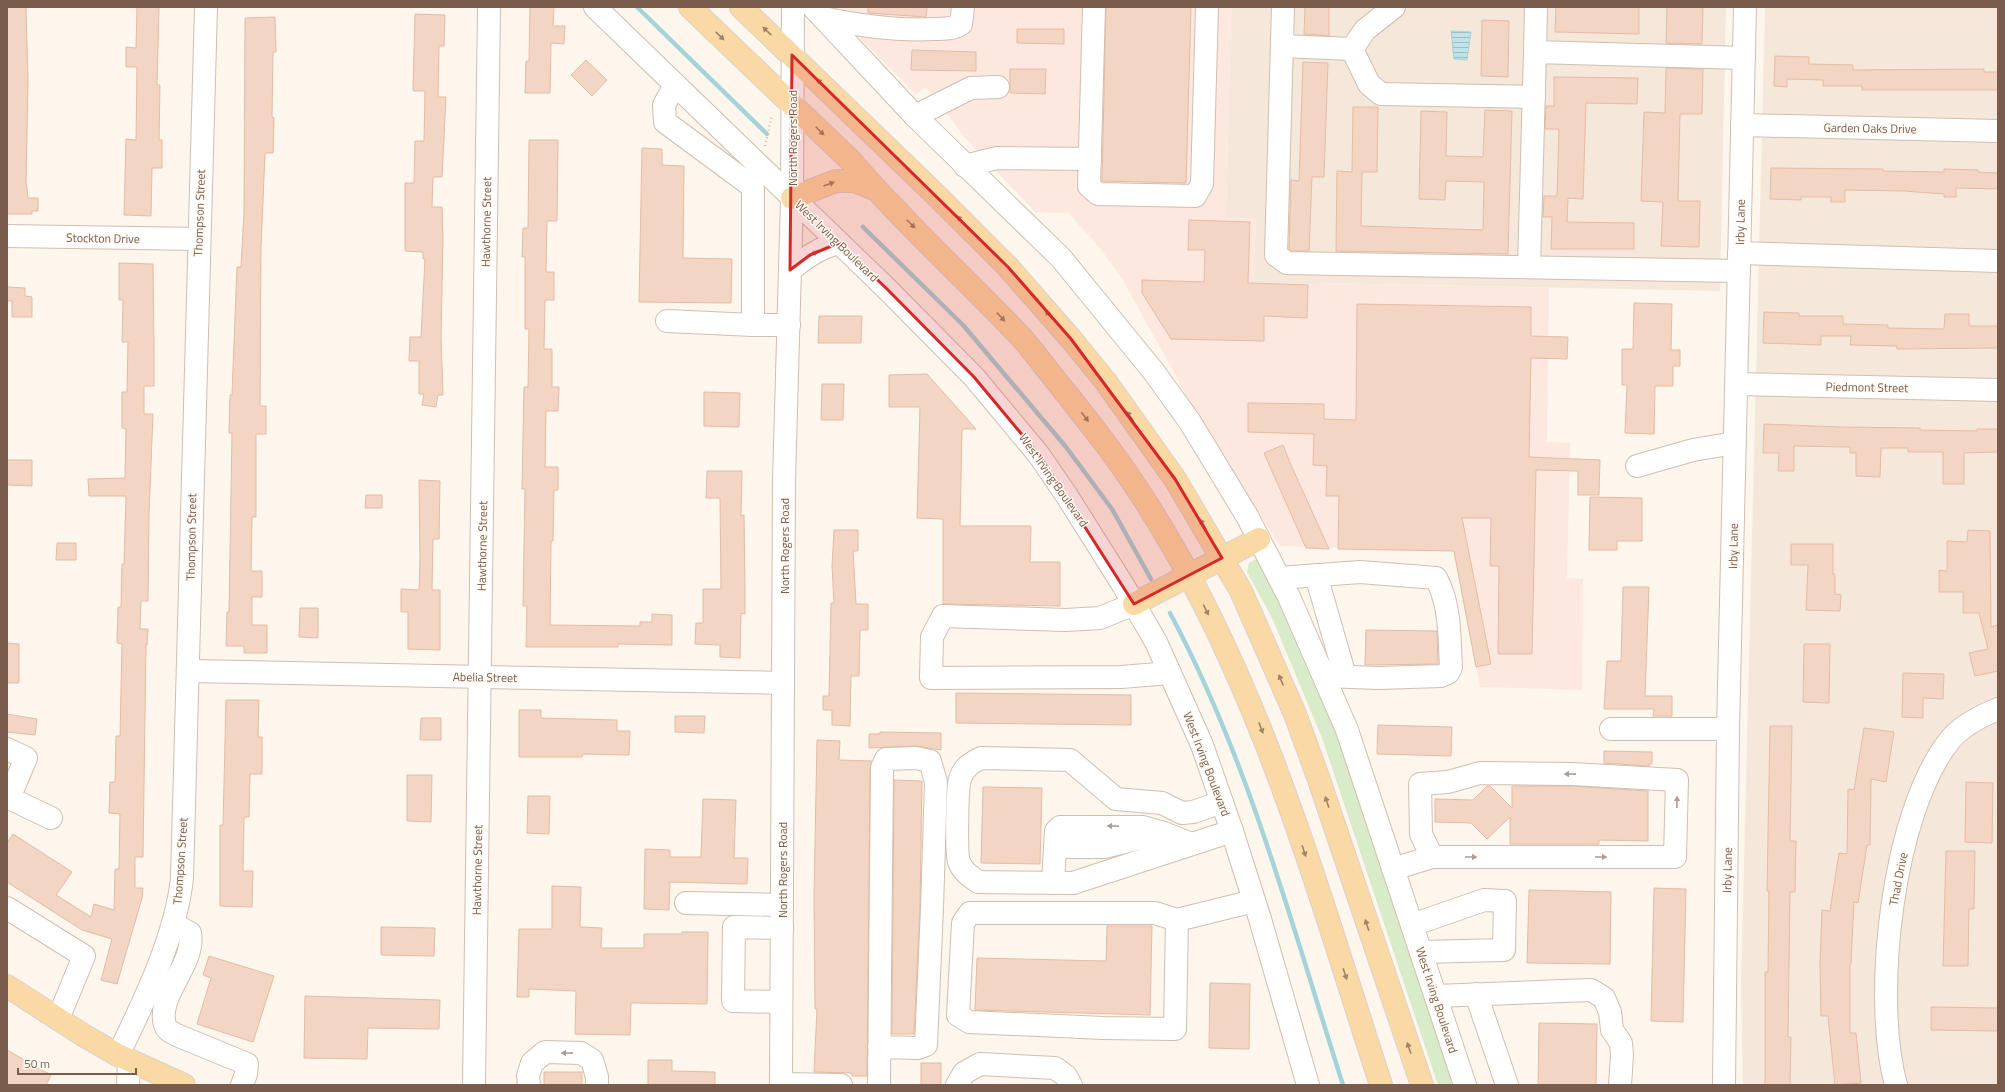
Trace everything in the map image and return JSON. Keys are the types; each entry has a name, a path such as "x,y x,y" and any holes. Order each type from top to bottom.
{"main road":[{"path":"690,7 851,162 875,189 961,275 1023,340 1079,409 1139,491 1189,575 1238,674 1274,764 1381,1085"},
{"path":"742,7 1008,268 1071,339 1106,382 1175,479 1241,591 1295,714 1318,777 1422,1085"},
{"path":"792,198 836,181 854,181 875,189"},
{"path":"1134,604 1259,538"},
{"path":"7,986 58,1019 123,1057 184,1085"}],"street":[{"name":"Thompson Street","path":"123,1057 173,924 180,896 182,878 206,7"},
{"name":"Hawthorne Street","path":"474,1085 489,7"},
{"name":"West Irving Boulevard","path":"595,7 675,85 759,180 792,198 887,289 974,377 1039,456 1067,496 1156,642 1202,744 1254,901 1308,1085"},
{"name":"North Rogers Road","path":"781,1084 784,481 792,198 793,7"},
{"path":"818,13 863,26 897,30 946,29 958,27 961,24 963,7"},
{"path":"1094,7 1089,186 1098,194 1195,196 1202,184 1207,7"},
{"path":"1283,7 1276,255 1286,263 1529,267 1739,262 1998,261"},
{"path":"1352,49 1364,30 1394,7"},
{"path":"1529,267 1536,7"},
{"name":"Irby Lane","path":"1724,1085 1728,730 1745,7"},
{"name":"West Irving Boulevard","path":"818,13 915,116 1061,258 1154,372 1190,422 1247,516 1335,676 1359,763 1465,1085"},
{"path":"1282,46 1352,49"},
{"path":"1352,49 1369,84 1381,94 1534,97"},
{"path":"1535,52 1744,58"},
{"path":"675,85 664,105 665,122 759,180 753,324"},
{"path":"915,116 971,88 998,87"},
{"name":"Garden Oaks Drive","path":"1742,125 1998,132"},
{"path":"965,166 997,158 1090,159"},
{"name":"Stockton Drive","path":"7,236 199,239"},
{"path":"790,270 810,255 829,245 839,243"},
{"path":"667,322 789,325"},
{"name":"Piedmont Street","path":"1737,384 1998,390"},
{"path":"1637,466 1693,450 1735,443"},
{"path":"1280,578 1316,575 1360,572 1436,578 1443,592 1448,617 1451,667 1448,674 1441,676 1387,678 1335,676 1316,575"},
{"path":"1134,604 1100,618 1073,620 943,616 932,637 931,678 1122,677 1170,673"},
{"name":"Abelia Street","path":"188,670 783,683"},
{"name":"Thad Drive","path":"1896,1085 1891,1061 1886,1016 1887,938 1895,892 1907,839 1921,793 1941,752 1951,738 1964,728 1980,717 1998,710"},
{"path":"1611,729 1728,730"},
{"path":"7,749 26,758 9,798 51,818"},
{"path":"879,1047 918,1048 926,1045 936,782 930,761 916,758 886,759 882,768 879,1047 879,1085"},
{"path":"1222,802 1194,812 1182,813 1162,803 1116,799 1070,760 981,758 968,764 960,778 957,798 959,861 966,873 978,882 1073,883 1232,831"},
{"path":"1393,869 1432,857 1675,857 1677,780 1572,774 1480,773 1448,782 1420,784 1420,834 1432,857"},
{"path":"1053,883 1056,831 1060,826 1143,827 1164,833 1191,844"},
{"path":"1412,925 1484,900 1505,901 1504,950 1421,952"},
{"path":"1177,920 1175,1028 1103,1028 969,1022 958,1015 963,923 970,913 1155,913 1177,920 1254,901"},
{"path":"686,903 782,905"},
{"path":"7,908 84,956 58,1019"},
{"path":"173,924 190,933 192,944 168,999 164,1012 165,1025 169,1031 179,1036 247,1064 246,1074 242,1085"},
{"path":"781,1002 733,1001 734,928 782,928"},
{"path":"1436,996 1591,990 1604,998 1610,1012 1612,1030 1621,1043 1622,1055 1620,1085"},
{"path":"1476,994 1507,1085"},
{"path":"529,1085 528,1076 532,1063 545,1052 581,1053 592,1060 597,1077 597,1085"},
{"path":"123,1057 128,1085"},
{"path":"957,1085 964,1073 980,1064 1054,1068 1066,1076 1071,1085"},
{"path":"781,1084 841,1085"}],"path":[{"path":"765,148 772,115"}],"highlighted area":[{"path":"792,55 1008,267 1071,339 1175,479 1222,558 1134,604 1039,455 974,377 887,289 839,243 810,255 790,270"}],"shaded area":[{"path":"840,7 1231,7 1226,218 1256,219 1253,283 1549,288 1547,442 1570,443 1567,578 1583,579 1582,690 1480,687 1453,551 1280,546 1191,408 1181,385 1122,279 1100,248 1068,213 1035,212 967,140 926,87 916,94 860,38 865,35"},
{"path":"1231,7 1726,7 1720,291 1253,283 1256,219 1226,218"},
{"path":"1765,7 1998,7 1998,1085 1743,1085 1741,985"}],"green space":[{"path":"1256,559 1263,560 1343,745 1458,1085 1438,1085 1322,738 1272,618 1247,572 1249,563"}],"water":[{"path":"1451,31 1471,32 1467,60 1454,59"}],"building":[{"path":"7,7 26,7 28,81 26,181 28,198 38,198 38,211 32,211 32,214 7,214"},
{"path":"137,7 159,7 157,85 160,85 159,140 162,140 162,168 152,168 151,216 124,215 126,139 136,140 137,67 126,67 126,47 136,48"},
{"path":"530,7 554,7 553,26 565,26 564,44 551,43 550,93 525,93 526,61 529,61"},
{"path":"868,7 927,7 926,17 868,13"},
{"path":"1106,7 1191,7 1186,183 1102,181"},
{"path":"1305,7 1329,7 1329,36 1304,34"},
{"path":"1556,7 1639,7 1639,34 1555,32"},
{"path":"1667,7 1703,7 1702,44 1666,43"},
{"path":"415,14 445,15 444,46 439,46 438,97 446,97 442,177 433,177 432,207 442,207 443,237 441,337 443,395 438,395 436,407 422,405 424,394 419,394 419,361 409,361 410,337 421,337 425,259 423,259 423,252 405,251 405,183 414,183 415,141 424,141 425,91 413,91"},
{"path":"275,17 276,52 273,52 272,117 274,118 273,153 265,153 261,247 260,406 266,406 266,434 256,434 256,517 252,517 251,571 262,571 262,597 252,597 252,625 267,625 267,653 244,653 244,646 226,646 227,612 229,612 232,433 229,433 230,395 232,395 237,267 241,267 244,213 245,18"},
{"path":"1482,20 1509,21 1508,77 1481,76"},
{"path":"1017,29 1064,29 1064,44 1017,43"},
{"path":"912,50 976,52 976,71 911,70"},
{"path":"1775,56 1809,57 1809,64 1853,65 1853,70 1984,69 1984,72 1998,72 1998,90 1862,90 1862,86 1823,86 1823,80 1787,79 1787,87 1774,86"},
{"path":"586,60 607,80 592,96 571,75"},
{"path":"1303,62 1328,63 1324,177 1312,177 1309,251 1291,251 1289,249 1291,180 1299,181"},
{"path":"1666,68 1703,69 1702,114 1680,114 1678,201 1700,201 1699,247 1661,246 1663,202 1641,201 1644,112 1665,113"},
{"path":"1010,69 1046,69 1045,94 1010,93"},
{"path":"1554,77 1638,78 1637,104 1586,103 1583,199 1568,198 1567,222 1634,223 1634,249 1551,249 1552,217 1543,217 1544,196 1557,196 1559,129 1545,129 1546,106 1554,106"},
{"path":"1353,107 1378,107 1377,172 1362,172 1361,226 1483,230 1484,182 1446,181 1445,200 1419,199 1421,111 1447,112 1446,156 1483,157 1485,110 1512,111 1508,254 1336,251 1337,171 1352,172"},
{"path":"529,140 558,140 557,221 547,221 546,272 554,272 554,300 545,300 544,349 552,349 552,387 559,387 558,411 546,411 545,467 558,467 558,490 554,490 553,541 551,541 550,625 640,626 640,622 652,622 652,614 672,615 672,645 618,644 618,647 526,647 527,606 523,606 525,489 522,489 524,387 528,387 529,329 525,329 525,257 522,257 523,228 528,228"},
{"path":"642,148 662,149 662,165 684,166 683,258 732,259 731,303 639,302"},
{"path":"1771,168 1883,169 1883,171 1944,172 1944,169 1978,170 1978,172 1998,173 1998,189 1956,188 1956,197 1944,197 1944,194 1904,191 1845,190 1845,202 1831,202 1831,197 1801,197 1801,200 1770,199"},
{"path":"1189,220 1250,222 1248,283 1308,285 1307,318 1264,316 1264,341 1171,339 1142,293 1142,280 1204,282 1205,250 1188,250"},
{"path":"119,263 153,264 154,386 144,386 144,414 153,414 149,514 148,601 141,601 140,629 148,629 147,645 146,644 143,857 135,857 135,888 143,888 142,898 117,984 101,980 112,939 82,930 7,882 7,843 13,834 72,872 56,895 91,917 94,904 114,910 115,869 119,869 120,814 109,813 110,782 115,782 116,736 120,736 122,644 117,643 118,607 121,607 122,564 124,564 126,496 89,496 88,479 125,478 126,429 122,428 122,392 127,392 128,342 122,342 123,300 119,300"},
{"path":"7,287 25,288 25,296 32,297 32,317 12,317 12,301 7,301"},
{"path":"1634,303 1672,304 1671,350 1680,350 1680,366 1673,366 1673,386 1655,386 1654,434 1625,433 1627,385 1622,385 1622,349 1633,349"},
{"path":"1357,304 1531,307 1531,336 1568,337 1567,359 1531,358 1529,457 1600,460 1599,495 1578,495 1578,471 1536,470 1532,654 1498,654 1499,566 1490,566 1491,518 1462,518 1491,664 1476,667 1454,551 1338,549 1339,496 1326,496 1327,466 1313,465 1314,434 1248,432 1248,403 1324,404 1324,419 1356,420"},
{"path":"1764,312 1799,313 1799,316 1843,316 1843,324 1888,325 1888,328 1944,329 1945,314 1969,314 1969,326 1998,326 1998,348 1897,349 1897,346 1850,345 1851,336 1821,336 1821,345 1763,343"},
{"path":"819,316 862,316 861,343 818,343"},
{"path":"927,374 976,429 962,429 960,526 1031,526 1030,562 1060,562 1060,606 943,604 943,519 917,518 920,407 889,407 889,375"},
{"path":"822,384 844,384 843,420 821,420"},
{"path":"704,392 740,393 739,427 704,426"},
{"path":"1764,424 1920,428 1920,430 1977,431 1977,429 1998,429 1998,452 1964,453 1964,484 1943,484 1943,452 1908,452 1908,448 1881,448 1880,477 1856,476 1856,453 1850,453 1850,447 1794,446 1794,471 1778,471 1779,453 1763,453"},
{"path":"1283,445 1329,549 1306,548 1264,453"},
{"path":"7,460 32,460 32,486 7,485"},
{"path":"707,471 742,471 741,516 744,515 745,614 741,613 740,658 720,657 720,645 695,644 696,623 703,623 703,589 721,589 720,498 706,498"},
{"path":"419,480 440,481 439,539 433,539 432,590 440,590 440,650 408,649 408,612 401,612 401,589 419,590"},
{"path":"366,495 382,495 382,508 365,508"},
{"path":"1590,497 1642,498 1642,541 1617,541 1617,550 1589,550"},
{"path":"834,530 858,530 858,551 853,551 856,604 868,604 868,630 860,630 859,676 851,676 850,726 832,725 832,710 823,710 823,696 829,696 831,603 834,603 832,566"},
{"path":"1968,530 1990,531 1991,627 1998,625 1998,671 1975,676 1969,653 1988,649 1979,613 1963,613 1963,592 1939,592 1939,570 1947,571 1947,541 1967,542"},
{"path":"57,543 76,543 76,560 56,560"},
{"path":"1791,544 1833,544 1835,594 1841,595 1840,611 1806,610 1808,565 1791,565"},
{"path":"1623,587 1649,587 1645,696 1672,696 1672,716 1653,716 1654,709 1604,709 1607,661 1621,661"},
{"path":"300,608 318,608 318,638 299,637"},
{"path":"1366,630 1437,631 1438,664 1365,665"},
{"path":"7,643 19,644 19,683 7,683"},
{"path":"1804,644 1830,644 1829,703 1803,702"},
{"path":"1903,673 1944,674 1943,699 1923,698 1923,718 1902,717"},
{"path":"956,693 1131,695 1131,725 956,723"},
{"path":"226,700 259,700 258,737 262,737 262,774 250,774 249,817 244,817 243,871 253,871 252,907 220,906 220,825 223,825"},
{"path":"519,710 541,710 541,718 617,720 617,731 630,731 629,755 583,754 582,757 519,757"},
{"path":"7,714 37,719 35,735 7,732"},
{"path":"675,716 705,716 704,733 675,732"},
{"path":"421,718 441,718 441,740 420,740"},
{"path":"1378,725 1452,727 1451,756 1377,754"},
{"path":"1770,726 1792,726 1790,841 1796,841 1795,892 1790,892 1788,1037 1791,1037 1790,1085 1765,1085 1765,972 1768,972 1769,891 1767,891"},
{"path":"1864,728 1894,732 1886,782 1871,779 1870,845 1867,845 1858,903 1854,902 1850,964 1850,1033 1856,1033 1861,1083 1835,1085 1828,1016 1821,1016 1820,963 1822,910 1830,911 1839,853 1847,854 1848,789 1854,790"},
{"path":"880,732 941,733 941,750 916,746 869,748 869,734 880,734"},
{"path":"817,740 840,741 839,760 872,761 870,768 867,1076 852,1076 852,1073 814,1072 817,1009 815,1009 814,896"},
{"path":"1604,751 1652,752 1652,764 1649,764 1649,766 1604,763"},
{"path":"407,775 432,775 431,822 407,821"},
{"path":"894,780 922,781 920,908 914,1034 892,1034"},
{"path":"1966,782 1993,783 1992,843 1965,842"},
{"path":"1487,786 1490,786 1512,808 1512,786 1572,786 1648,791 1648,841 1599,840 1599,844 1510,844 1510,817 1487,839 1471,823 1435,822 1435,799 1473,800"},
{"path":"983,787 1042,788 1040,864 981,863"},
{"path":"528,796 550,796 549,834 527,833"},
{"path":"703,799 736,800 734,858 748,858 747,884 670,882 669,910 644,909 645,849 670,850 670,857 701,857"},
{"path":"1946,851 1975,851 1974,909 1969,909 1968,966 1943,966"},
{"path":"552,886 581,887 580,927 602,928 601,948 644,948 644,934 708,932 707,1004 631,1003 630,1035 575,1034 576,991 529,989 529,997 517,997 519,929 552,929"},
{"path":"1654,888 1686,889 1683,1022 1651,1021"},
{"path":"1529,890 1611,892 1610,964 1527,963"},
{"path":"1107,926 1152,926 1150,1015 975,1010 977,958 1106,961"},
{"path":"381,927 435,928 434,956 381,955"},
{"path":"209,956 274,976 253,1042 197,1024 211,978 203,975"},
{"path":"1210,983 1250,984 1249,1049 1209,1048"},
{"path":"305,996 440,1000 439,1029 368,1028 367,1059 304,1058"},
{"path":"1931,1007 1998,1008 1998,1031 1931,1030"},
{"path":"1539,1023 1597,1024 1596,1085 1538,1085"},
{"path":"7,1050 51,1075 46,1085 7,1085"},
{"path":"648,1060 672,1060 672,1071 715,1072 715,1085 648,1085"},
{"path":"921,1063 941,1063 941,1085 921,1085"},
{"path":"544,1072 582,1072 582,1085 544,1085"}],"waterway":[{"path":"637,7 767,134"},
{"path":"863,227 963,325 1066,447 1112,509 1151,579"},
{"path":"1170,613 1198,669 1246,785 1287,905 1343,1085"}]}
